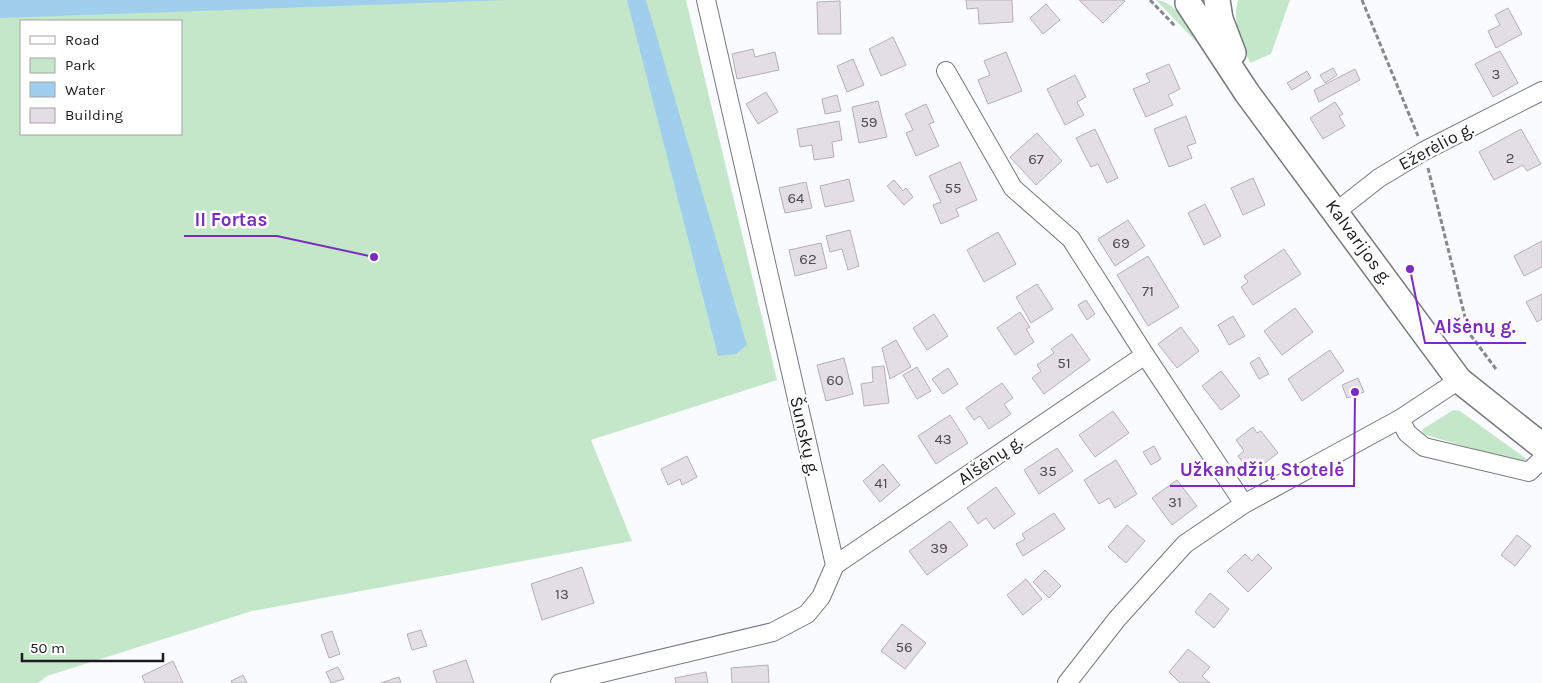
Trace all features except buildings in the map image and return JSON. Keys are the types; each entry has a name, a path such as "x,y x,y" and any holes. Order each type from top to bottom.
{"main road":[{"name":"Kalvarijos g.","path":"1217,0 1220,19 1248,92"},
{"name":"Kalvarijos g.","path":"1191,1 1248,92 1459,380 1542,446"}],"street":[{"name":"Šunskų g.","path":"706,0 835,565"},
{"path":"946,71 1013,188 1071,239 1244,504"},
{"name":"Ežerėlio g.","path":"1337,211 1379,178 1424,151 1542,91"},
{"name":"Alšėnų g.","path":"835,565 1145,355"},
{"path":"1067,683 1117,619 1185,544 1244,504 1400,419 1459,380"},
{"path":"1400,419 1407,432 1424,447 1529,472 1542,460"},
{"path":"560,683 772,632 808,614 821,597 835,565"}],"path":[{"path":"1362,0 1424,151 1469,333 1496,368"}],"green space":[{"path":"0,0 686,0 777,380 591,440 632,541 252,611 47,676 38,683 0,683"},
{"path":"1156,0 1164,2 1180,14 1212,58"},
{"path":"1238,0 1290,0 1271,54 1250,63 1237,24 1236,8"},
{"path":"1453,410 1460,411 1528,460 1518,462 1423,434 1423,429"}],"water":[{"path":"0,0 507,0 0,18"},
{"path":"627,0 646,0 747,345 736,354 718,356"}],"place":[{"name":"II Fortas","path":"374,257"},
{"name":"Alšėnų g.","path":"1410,269"},
{"name":"Užkandžių Stotelė","path":"1355,392"}]}
